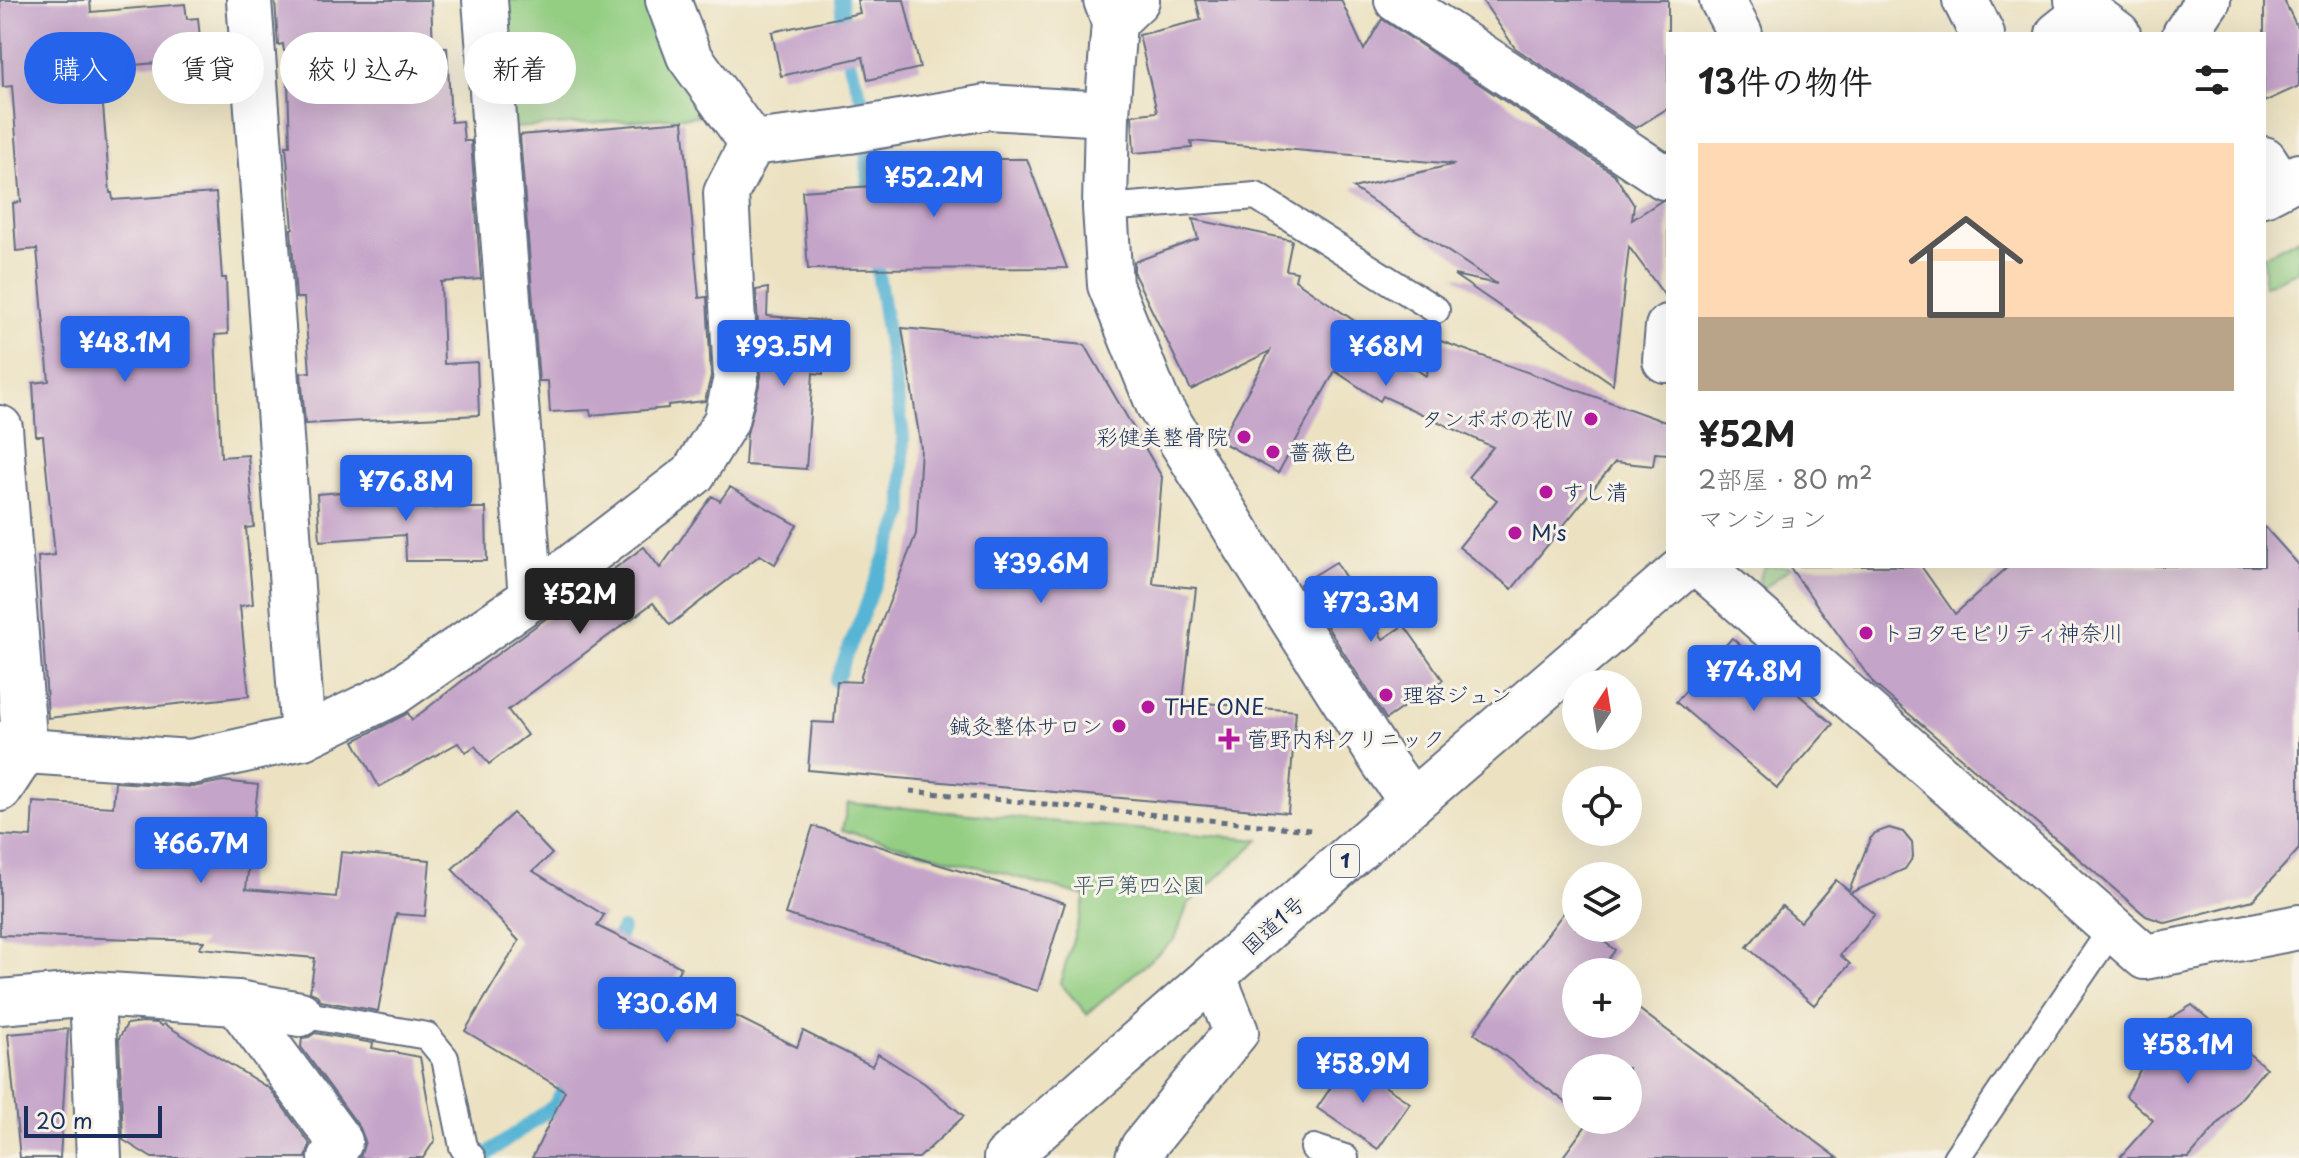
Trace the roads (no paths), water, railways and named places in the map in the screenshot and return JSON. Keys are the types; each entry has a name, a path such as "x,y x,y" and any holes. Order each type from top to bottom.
{"main road":[{"path":"249,0 303,737"},
{"path":"485,0 531,598"},
{"path":"668,0 689,56 752,143"},
{"path":"1397,0 1666,176"},
{"path":"1722,0 1739,32"},
{"path":"1965,0 1981,32"},
{"path":"2186,32 2208,0"},
{"path":"1119,7 1107,114 1105,208 1110,285 1158,404 1384,763 1412,802"},
{"path":"752,143 987,107 1107,114"},
{"path":"13,747 191,762 303,737 394,693 531,598 693,474 726,421 736,378 726,193 752,143"},
{"path":"0,428 13,747 0,789"},
{"name":"国道1号","path":"1006,1158 1684,568"},
{"path":"1703,568 2145,957 2299,927"},
{"path":"1138,1158 1143,1147 1236,1032 1214,977"},
{"path":"92,994 99,1158"},
{"path":"0,1002 92,994 237,1003 300,1014"},
{"path":"237,1003 340,1142 331,1158"}],"lane":[{"path":"1105,208 1256,196 1436,310"},
{"path":"1956,1158 2112,929"},
{"path":"300,1014 427,1036 445,1058 467,1153"},
{"path":"1314,1148 1345,1158"}],"waterway":[{"path":"841,0 846,53 862,100 870,205"},
{"path":"836,681 903,514 903,435 875,253"},
{"path":"610,954 622,929"},
{"path":"482,1158 554,1106 574,1073"}],"place":[{"name":"タンポポの花Ⅳ","path":"1591,419"},
{"name":"彩健美整骨院","path":"1244,437"},
{"name":"薔薇色","path":"1273,452"},
{"name":"すし清","path":"1546,492"},
{"name":"M's","path":"1515,533"},
{"name":"トヨタモビリティ神奈川","path":"1866,633"},
{"name":"理容ジュン","path":"1386,695"},
{"name":"THE ONE","path":"1148,707"},
{"name":"鍼灸整体サロン","path":"1119,726"},
{"name":"菅野内科クリニック","path":"1229,739"}],"park label":[{"name":"平戸第四公園","path":"1139,885"}]}
